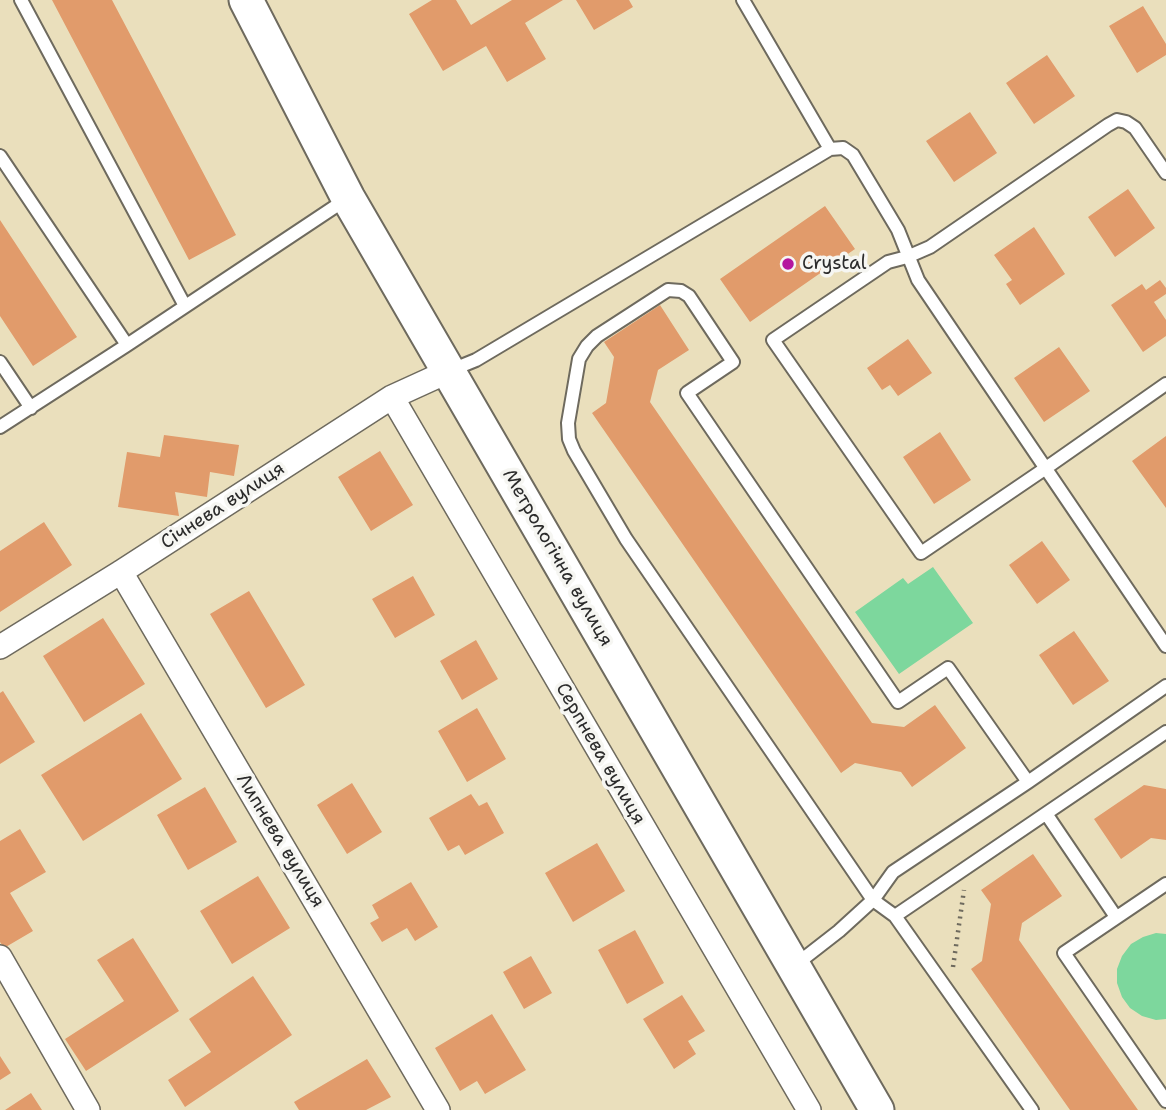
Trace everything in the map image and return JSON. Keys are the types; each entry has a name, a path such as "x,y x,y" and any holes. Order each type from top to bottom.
{"street":[{"name":"Метрологічна вулиця","path":"246,0 348,198 877,1110"},
{"name":"Січнева вулиця","path":"0,647 392,397 449,371"},
{"name":"Серпнева вулиця","path":"392,397 809,1110"},
{"name":"Липнева вулиця","path":"121,572 438,1110"},
{"path":"0,957 88,1110"}],"lane":[{"path":"21,0 185,306"},
{"path":"743,0 830,149"},
{"path":"1166,173 1135,128 1117,120 930,247 888,262 774,341 921,553 1166,384"},
{"path":"449,371 476,359 830,149 843,148 853,155 894,221 918,280 1166,646"},
{"path":"0,156 127,345"},
{"path":"0,427 348,198"},
{"path":"1028,782 948,668 898,702 687,393 733,362 689,296 681,290 668,290 597,336 579,359 568,423 569,439 574,451 626,539 873,900 895,916 1032,1110"},
{"path":"0,362 31,408"},
{"path":"793,966 839,931 873,900 893,872 1166,686"},
{"path":"895,916 1166,732"},
{"path":"1047,815 1116,917"},
{"path":"1166,884 1064,953 1166,1101"},
{"path":"1154,1083 1166,1074"}],"path":[{"path":"952,970 965,885"}],"green space":[{"path":"933,567 973,623 899,674 855,612 903,578 908,584"},
{"path":"1156,933 1166,934 1166,1019 1156,1020 1142,1016 1130,1008 1117,983 1117,969 1131,944"}],"building":[{"path":"52,0 112,0 236,235 189,260"},
{"path":"432,0 456,0 471,25 512,0 563,0 525,23 546,59 507,82 486,46 443,71 409,14"},
{"path":"576,0 629,0 633,7 594,30"},
{"path":"1143,6 1166,44 1166,55 1137,73 1109,26"},
{"path":"1047,55 1075,96 1034,124 1006,83"},
{"path":"970,112 997,153 954,182 926,141"},
{"path":"1128,189 1155,228 1115,257 1088,217"},
{"name":"Crystal","path":"825,206 855,249 750,322 720,279"},
{"path":"0,220 77,337 33,366 0,316"},
{"path":"1034,227 1065,274 1020,305 1006,284 1012,280 994,255"},
{"path":"1160,280 1166,288 1166,294 1154,302 1166,320 1166,336 1143,352 1111,305 1142,284 1146,290"},
{"path":"660,305 689,350 658,370 650,402 670,431 872,723 904,727 935,705 966,748 912,787 901,772 855,763 841,773 592,413 606,403 614,357 604,342"},
{"path":"908,339 932,373 898,396 890,385 882,390 867,368"},
{"path":"1059,347 1090,391 1044,422 1014,378"},
{"path":"940,432 971,480 934,504 903,457"},
{"path":"164,435 239,445 234,476 210,472 207,497 175,492 179,516 118,507 127,452 160,457"},
{"path":"1166,436 1166,508 1132,461"},
{"path":"380,451 413,505 371,531 338,477"},
{"path":"44,522 72,565 0,612 0,551"},
{"path":"1042,541 1070,580 1037,604 1009,565"},
{"path":"413,576 435,615 395,638 372,599"},
{"path":"249,591 305,685 266,708 210,614"},
{"path":"103,618 145,684 84,722 43,656"},
{"path":"1074,631 1109,681 1073,705 1039,655"},
{"path":"476,640 498,679 462,700 440,661"},
{"path":"3,691 35,742 0,764 0,693"},
{"path":"477,708 506,759 467,782 438,731"},
{"path":"141,713 182,779 83,841 41,775"},
{"path":"352,783 382,832 347,854 317,805"},
{"path":"1144,785 1166,789 1166,840 1151,838 1121,859 1094,819"},
{"path":"205,787 237,842 188,870 157,815"},
{"path":"471,794 479,806 487,802 504,833 465,855 459,845 448,851 429,818"},
{"path":"20,829 46,872 10,893 33,931 4,948 0,942 0,841"},
{"path":"597,843 625,891 573,922 545,873"},
{"path":"1033,854 1062,896 1022,923 1019,940 1138,1110 1070,1110 971,969 982,961 991,904 981,890"},
{"path":"258,876 290,928 232,964 200,911"},
{"path":"411,882 438,927 415,941 407,928 382,942 370,923 379,918 372,905"},
{"path":"635,930 664,983 627,1004 598,950"},
{"path":"133,938 179,1011 86,1071 65,1039 124,1001 97,960"},
{"path":"531,956 552,993 524,1009 503,972"},
{"path":"253,976 292,1035 185,1107 168,1080 211,1052 189,1019"},
{"path":"682,995 705,1031 688,1041 696,1054 674,1069 643,1019"},
{"path":"492,1014 526,1070 485,1094 477,1081 460,1091 435,1048"},
{"path":"0,1056 11,1073 0,1080"},
{"path":"367,1059 391,1097 366,1110 299,1110 294,1102"},
{"path":"31,1093 42,1110 5,1110"}],"place":[{"name":"Crystal","path":"788,264"}]}
